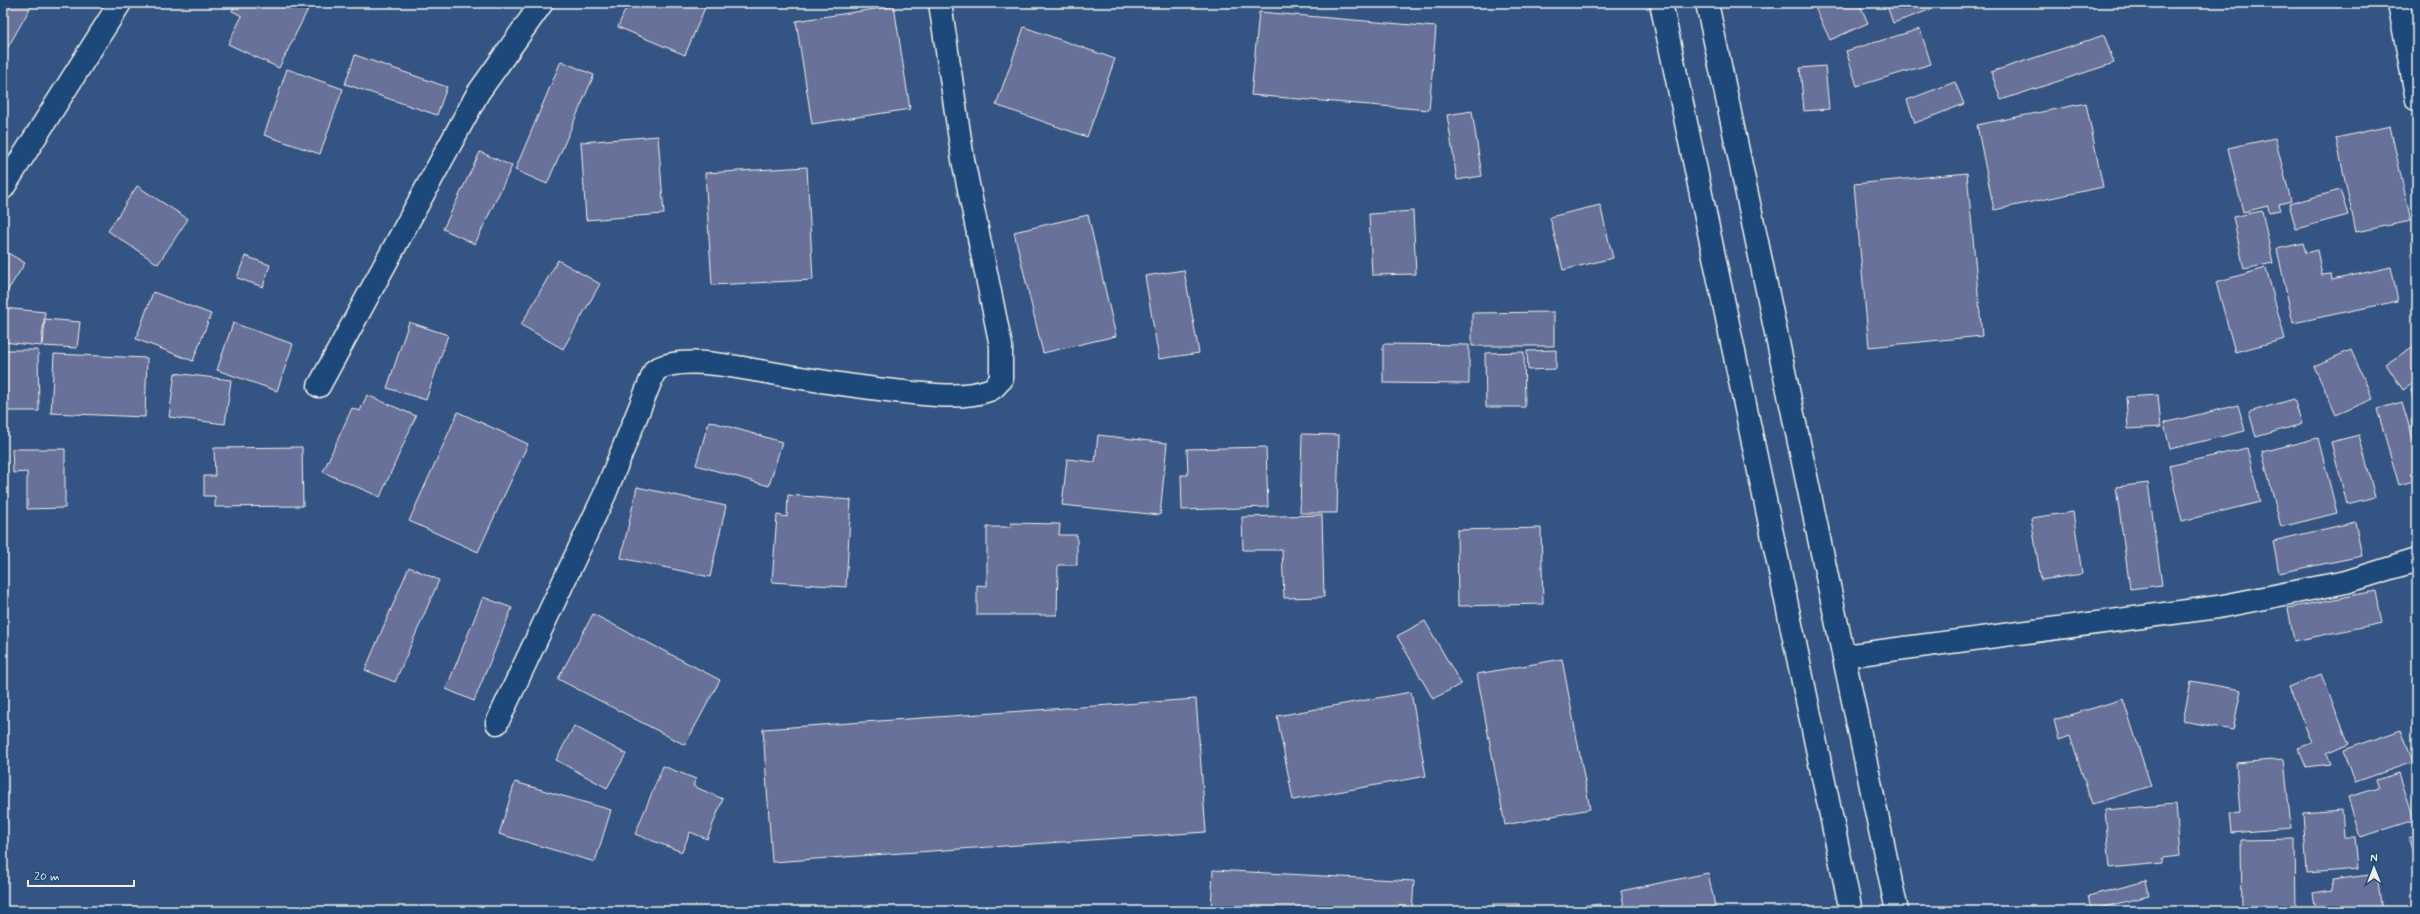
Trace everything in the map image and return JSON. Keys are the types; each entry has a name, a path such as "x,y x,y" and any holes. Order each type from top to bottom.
{"street":[{"path":"3,188 120,3"},
{"path":"318,386 478,93 542,3"},
{"path":"497,723 604,496 655,370 664,365 676,362 733,367 834,384 932,395 971,394 991,390 1000,380 1001,346 963,160 940,3"},
{"path":"1661,3 1851,911"},
{"path":"1707,3 1897,911"},
{"path":"2399,3 2417,100"},
{"path":"1844,656 2218,607 2346,582 2417,560"}],"building":[{"path":"3,3 33,3 3,56"},
{"path":"236,3 305,3 310,5 279,68 228,44 242,16 232,11"},
{"path":"628,3 707,3 685,55 618,27"},
{"path":"1813,3 1859,3 1868,23 1830,40"},
{"path":"1886,3 1949,3 1893,23"},
{"path":"894,6 910,109 812,124 796,21"},
{"path":"1259,12 1436,27 1429,110 1251,95"},
{"path":"1024,27 1115,59 1087,137 996,105"},
{"path":"1920,29 1931,64 1857,86 1846,51"},
{"path":"2104,35 2114,63 2001,100 1991,72"},
{"path":"355,55 447,87 437,115 345,84"},
{"path":"561,61 594,75 547,184 515,170"},
{"path":"1825,66 1829,109 1804,111 1800,68"},
{"path":"287,69 343,89 320,154 264,135"},
{"path":"1955,82 1964,104 1915,123 1907,100"},
{"path":"2086,103 2103,187 1994,210 1977,125"},
{"path":"1472,111 1482,176 1457,180 1447,115"},
{"path":"2390,126 2411,221 2356,232 2336,138"},
{"path":"658,136 664,214 586,220 581,142"},
{"path":"2275,138 2291,201 2279,204 2281,210 2269,212 2268,206 2243,212 2228,148"},
{"path":"480,152 512,166 475,244 443,229"},
{"path":"807,167 813,280 712,285 705,173"},
{"path":"1967,173 1982,336 1869,347 1854,184"},
{"path":"137,186 188,219 158,264 108,231"},
{"path":"2340,190 2348,215 2296,229 2289,204"},
{"path":"1600,205 1613,258 1563,270 1550,217"},
{"path":"1413,211 1416,274 1372,275 1369,214"},
{"path":"2262,211 2273,263 2244,269 2233,217"},
{"path":"1088,215 1116,336 1043,353 1014,232"},
{"path":"2303,243 2306,253 2317,250 2322,275 2331,274 2332,280 2391,267 2398,301 2293,323 2277,249"},
{"path":"3,250 25,263 3,298"},
{"path":"245,256 270,265 263,287 237,278"},
{"path":"558,260 600,284 563,349 521,325"},
{"path":"2266,268 2285,339 2235,352 2216,282"},
{"path":"1184,270 1199,353 1159,359 1145,276"},
{"path":"153,292 211,314 193,361 136,339"},
{"path":"3,308 45,312 41,346 3,342"},
{"path":"1554,312 1554,346 1472,346 1472,313"},
{"path":"45,319 80,322 77,348 43,346"},
{"path":"409,322 448,335 426,400 387,388"},
{"path":"233,323 293,344 277,391 217,370"},
{"path":"1383,344 1469,345 1469,384 1383,383"},
{"path":"2417,344 2417,381 2403,390 2386,364"},
{"path":"3,350 38,350 39,411 3,411"},
{"path":"1556,350 1556,369 1528,370 1527,351"},
{"path":"2351,350 2373,399 2336,415 2314,366"},
{"path":"1524,352 1525,407 1486,407 1485,353"},
{"path":"54,354 147,358 145,417 51,413"},
{"path":"175,373 231,380 225,424 169,417"},
{"path":"2417,388 2417,418 2411,389"},
{"path":"367,395 416,416 380,497 323,472 352,408 360,411"},
{"path":"2158,395 2161,427 2128,429 2126,397"},
{"path":"2294,399 2302,424 2256,437 2249,412"},
{"path":"2402,402 2417,452 2417,480 2399,485 2377,409"},
{"path":"2238,405 2245,431 2170,449 2164,423"},
{"path":"458,412 528,444 478,552 409,521"},
{"path":"2417,418 2417,448 2411,420"},
{"path":"709,421 782,442 769,486 696,465"},
{"path":"1302,434 1339,435 1337,513 1300,513"},
{"path":"1098,435 1167,443 1160,515 1062,505 1067,459 1095,462"},
{"path":"2359,435 2375,497 2347,504 2331,442"},
{"path":"2318,438 2337,513 2281,527 2262,452"},
{"path":"302,447 303,506 215,507 215,496 204,496 204,476 215,476 214,448"},
{"path":"1266,447 1268,507 1182,510 1181,475 1188,475 1187,449"},
{"path":"2247,448 2260,502 2182,521 2169,466"},
{"path":"12,449 65,449 65,508 27,509 27,472 13,473"},
{"path":"2148,483 2162,585 2130,589 2116,487"},
{"path":"637,487 726,506 710,577 621,558"},
{"path":"788,495 851,500 846,587 772,582 777,515 787,517"},
{"path":"2073,512 2082,574 2041,580 2031,518"},
{"path":"1322,515 1324,597 1284,598 1282,550 1243,550 1242,517"},
{"path":"2355,522 2362,556 2279,573 2273,541"},
{"path":"1011,523 1060,524 1059,535 1077,535 1077,565 1058,565 1057,615 977,615 977,585 987,586 987,527 1011,527"},
{"path":"1541,528 1543,604 1458,606 1457,530"},
{"path":"409,567 439,580 395,682 365,670"},
{"path":"2376,591 2382,623 2294,641 2288,608"},
{"path":"483,597 512,608 474,701 446,689"},
{"path":"593,614 720,680 685,745 558,679"},
{"path":"1425,621 1461,684 1433,699 1397,636"},
{"path":"1562,659 1590,809 1505,825 1477,674"},
{"path":"2321,674 2349,744 2326,754 2330,764 2306,767 2298,748 2312,743 2289,687"},
{"path":"2191,681 2241,690 2233,730 2183,721"},
{"path":"1411,692 1426,776 1293,800 1277,716"},
{"path":"1196,699 1206,832 772,862 763,729"},
{"path":"2123,699 2151,786 2092,804 2070,736 2059,740 2054,720"},
{"path":"574,726 626,754 607,788 556,760"},
{"path":"2401,730 2413,762 2355,782 2344,750"},
{"path":"2284,759 2291,828 2231,833 2229,814 2240,813 2236,763"},
{"path":"663,766 696,779 693,786 723,799 707,839 690,832 682,852 635,834"},
{"path":"2399,773 2414,820 2360,837 2348,797 2379,788 2376,780"},
{"path":"515,782 611,810 595,862 499,834"},
{"path":"2176,804 2180,856 2162,858 2162,863 2110,868 2105,810"},
{"path":"2342,810 2344,837 2355,837 2358,869 2307,873 2303,813"},
{"path":"2417,835 2417,862 2416,863 2408,838"},
{"path":"2295,839 2296,911 2242,911 2241,840"},
{"path":"1213,870 1414,881 1412,911 1211,911"},
{"path":"1708,873 1716,911 1625,911 1621,891"},
{"path":"2377,874 2382,911 2316,911 2313,893 2332,890 2331,880"},
{"path":"2146,881 2149,896 2091,910 2088,896"},
{"path":"1493,904 1519,904 1519,911 1493,911"},
{"path":"1600,904 1601,911 1546,910"}]}
